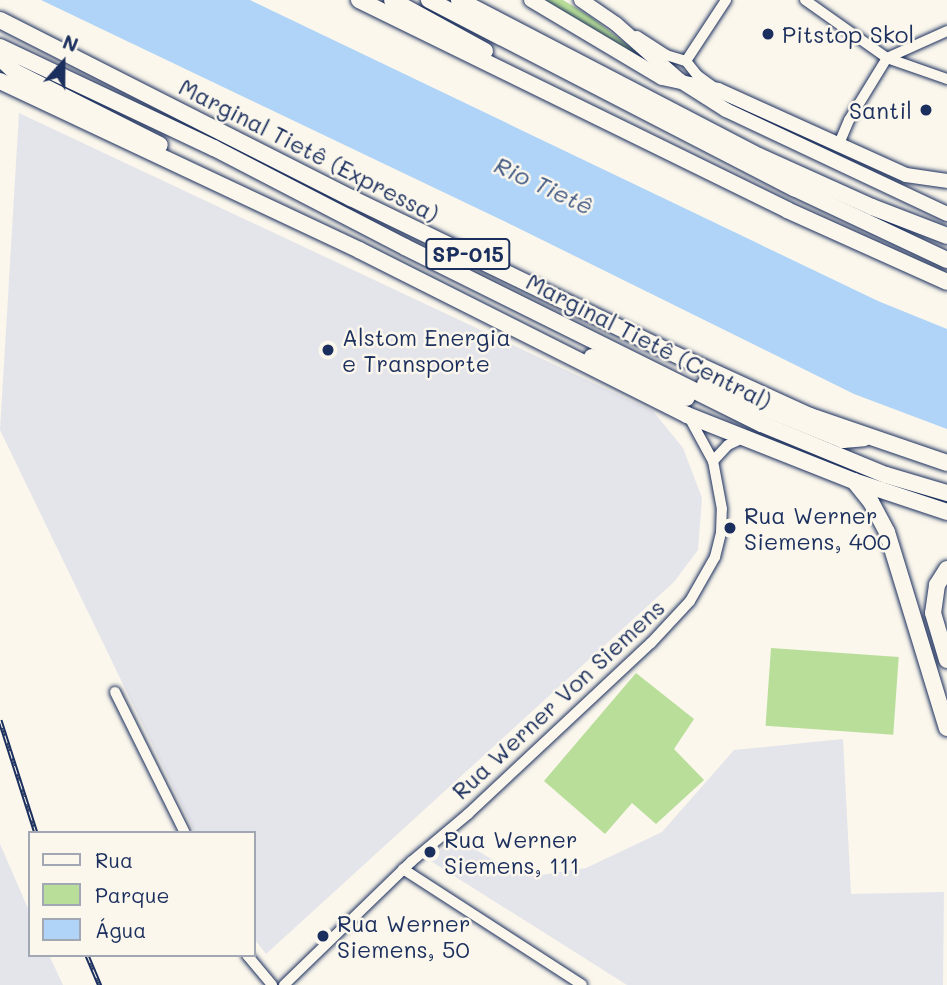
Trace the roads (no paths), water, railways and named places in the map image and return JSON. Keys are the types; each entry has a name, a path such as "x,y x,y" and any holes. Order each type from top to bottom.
{"highway":[{"path":"359,0 787,211 947,282"},
{"path":"391,0 458,35 492,56 520,79"},
{"path":"429,0 794,188 947,260"},
{"path":"459,0 759,156 872,207 947,236"},
{"name":"Marginal Tietê (Expressa)","path":"0,20 351,198 657,346 810,416 947,463"},
{"path":"0,47 160,121 301,193"},
{"path":"0,58 286,192 301,193"},
{"path":"0,58 15,72 228,181 239,192"},
{"path":"0,81 239,192 687,415 855,481 947,512"},
{"name":"Marginal Tietê (Central)","path":"301,193 795,439 886,474 947,493"},
{"path":"872,207 892,223 947,246"},
{"path":"527,305 547,309 725,393 817,431 843,440 868,437"},
{"path":"530,337 578,351 727,416 795,439"},
{"path":"855,481 871,502 887,532 947,729"},
{"path":"947,569 937,585 933,613 947,660"}],"main road":[{"path":"531,0 662,78 718,90 906,175 947,181"},
{"path":"581,0 616,24 678,80 726,110 947,214"},
{"path":"816,153 818,144 823,139"}],"street":[{"path":"686,61 726,0"},
{"path":"805,0 887,58 947,79"},
{"path":"616,24 666,55 686,61 697,75 718,90"},
{"path":"838,146 849,120 887,58 947,31"},
{"name":"Rua Werner Von Siemens","path":"284,985 403,869 468,814 651,642 690,601 715,557 721,534 721,498 713,461 687,415"},
{"path":"713,461 728,445 743,438"},
{"path":"115,692 184,831"},
{"path":"403,869 582,985"},
{"path":"249,957 272,985"}],"water":[{"name":"Rio Tietê","path":"41,0 250,0 878,301 947,329 947,429 854,394 514,226"}],"railway":[{"path":"0,720 35,831"},
{"path":"88,957 100,985"}],"place":[{"name":"Pitstop Skol","path":"768,34"},
{"name":"Santil","path":"926,110"},
{"name":"Alstom Energia e Transporte","path":"328,350"},
{"name":"Rua Werner Siemens, 400","path":"730,528"},
{"name":"Rua Werner Siemens, 111","path":"430,852"},
{"name":"Rua Werner Siemens, 50","path":"323,936"}]}
